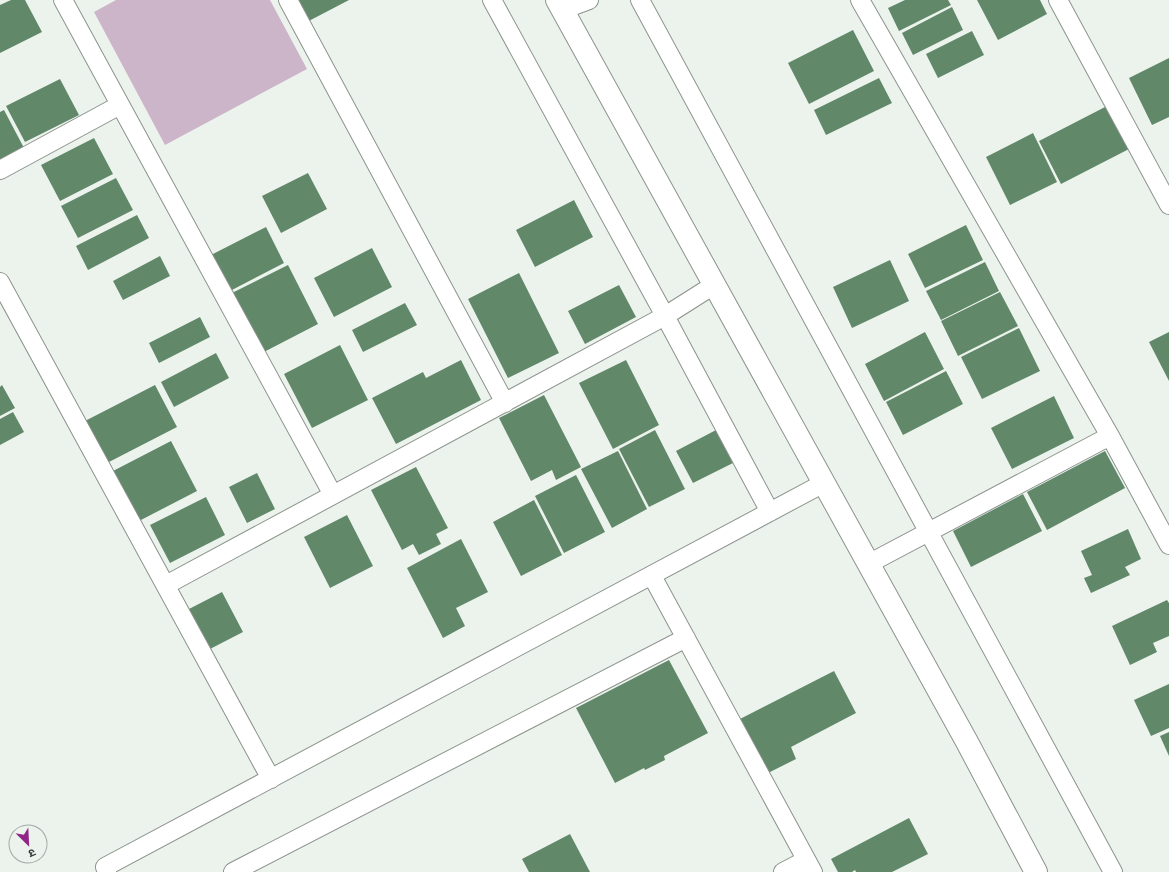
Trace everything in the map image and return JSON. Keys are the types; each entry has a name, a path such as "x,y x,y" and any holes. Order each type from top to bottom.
{"street":[{"path":"63,0 333,495"},
{"path":"288,0 505,403"},
{"path":"492,0 665,316 770,512"},
{"path":"588,0 560,5 967,742 1036,872"},
{"path":"640,0 1113,872"},
{"path":"860,0 1110,436 1169,545"},
{"path":"1058,0 1169,205"},
{"path":"0,170 120,105"},
{"path":"0,282 271,779"},
{"path":"166,585 665,316 714,285"},
{"path":"868,564 1110,436"},
{"path":"103,870 824,483"},
{"path":"652,576 809,866 783,872"},
{"path":"233,872 686,638"}],"shaded area":[{"path":"116,0 270,0 307,69 165,145 94,12"}],"building":[{"path":"11,0 25,0 42,32 0,53 0,5"},
{"path":"293,0 349,0 305,23"},
{"path":"905,0 948,0 951,5 899,31 888,8"},
{"path":"977,0 1040,0 1047,14 998,40"},
{"path":"952,7 963,30 913,55 902,33"},
{"path":"853,30 874,71 809,104 788,63"},
{"path":"972,31 984,55 938,78 926,54"},
{"path":"1169,58 1169,117 1152,125 1129,78"},
{"path":"879,78 892,103 826,135 814,110"},
{"path":"60,79 79,115 25,142 6,106"},
{"path":"1107,106 1129,149 1061,184 1039,141"},
{"path":"4,110 24,148 0,160 0,112"},
{"path":"1033,133 1057,182 1010,205 986,157"},
{"path":"94,138 113,174 60,201 41,165"},
{"path":"308,173 327,209 281,233 262,196"},
{"path":"116,178 133,210 78,238 61,206"},
{"path":"574,200 593,237 535,267 516,230"},
{"path":"137,215 149,238 88,270 76,246"},
{"path":"966,225 983,260 925,288 908,254"},
{"path":"266,227 284,263 230,291 211,255"},
{"path":"372,248 392,287 334,317 314,278"},
{"path":"160,256 170,276 123,300 113,281"},
{"path":"890,260 909,301 852,328 833,287"},
{"path":"985,262 999,291 941,320 926,291"},
{"path":"288,265 318,324 262,353 232,293"},
{"path":"519,273 559,353 508,378 468,299"},
{"path":"619,285 636,317 585,344 568,311"},
{"path":"1000,292 1018,326 958,356 941,321"},
{"path":"405,303 417,325 363,352 352,330"},
{"path":"200,317 210,337 159,363 149,343"},
{"path":"1019,328 1040,371 982,399 961,357"},
{"path":"925,332 944,369 884,401 865,364"},
{"path":"1169,332 1169,381 1149,342"},
{"path":"340,345 368,400 312,428 284,374"},
{"path":"216,353 229,378 174,407 161,382"},
{"path":"461,360 481,400 396,444 372,398 423,372 426,378"},
{"path":"626,360 659,425 613,449 579,383"},
{"path":"946,371 963,404 903,435 886,402"},
{"path":"2,385 15,408 0,416 0,387"},
{"path":"155,385 177,427 107,463 85,421"},
{"path":"544,395 581,467 556,480 552,470 531,481 499,418"},
{"path":"1054,396 1074,438 1012,469 991,428"},
{"path":"13,412 24,432 0,445 0,419"},
{"path":"655,430 685,489 649,507 619,449"},
{"path":"716,430 733,463 693,483 676,451"},
{"path":"171,441 197,491 139,521 113,471"},
{"path":"618,451 647,509 612,528 581,469"},
{"path":"1105,451 1125,488 1047,530 1027,492"},
{"path":"416,467 448,528 436,534 441,544 419,555 413,544 402,550 371,490"},
{"path":"257,473 275,509 247,523 229,487"},
{"path":"576,475 605,532 564,553 535,496"},
{"path":"1023,494 1042,531 971,567 953,531"},
{"path":"206,497 225,535 170,563 150,525"},
{"path":"534,500 562,555 521,576 493,522"},
{"path":"347,515 373,566 330,588 304,537"},
{"path":"1128,529 1141,559 1125,567 1130,575 1091,593 1084,578 1092,575 1081,551"},
{"path":"461,539 488,592 456,608 465,626 443,638 407,568"},
{"path":"222,592 243,632 210,649 189,609"},
{"path":"1167,600 1169,603 1169,636 1153,643 1157,652 1130,665 1112,626"},
{"path":"669,660 708,733 664,756 665,760 645,770 644,768 615,783 576,708"},
{"path":"834,671 856,713 791,747 796,759 764,775 736,721"},
{"path":"1169,684 1169,728 1151,736 1134,700"},
{"path":"1169,732 1169,756 1160,736"},
{"path":"909,818 928,854 892,872 856,872 855,870 852,872 838,872 831,859"},
{"path":"570,834 590,872 529,872 522,859"}]}
